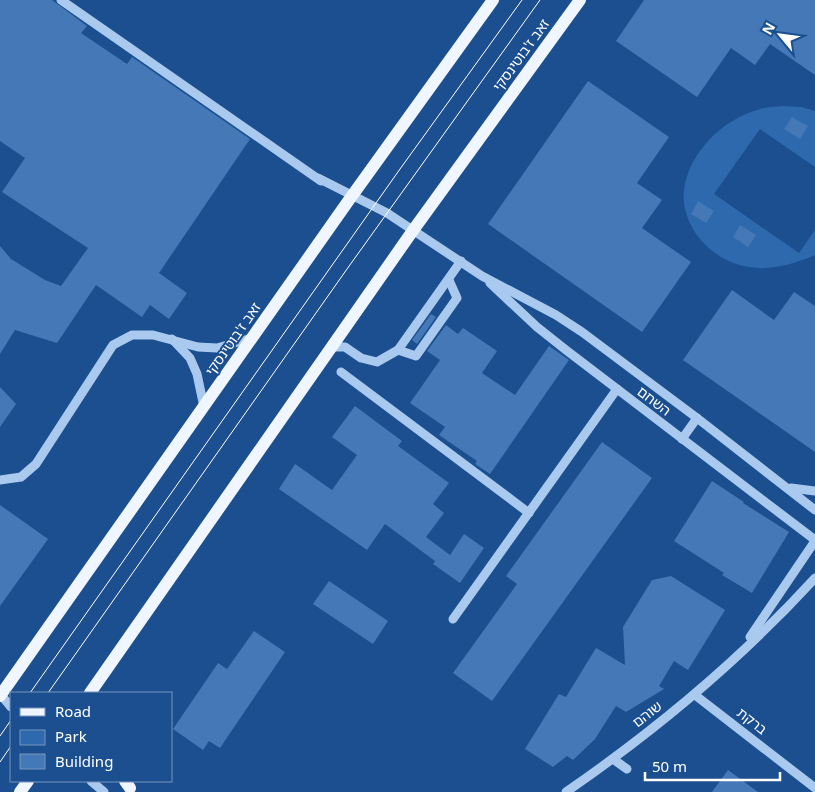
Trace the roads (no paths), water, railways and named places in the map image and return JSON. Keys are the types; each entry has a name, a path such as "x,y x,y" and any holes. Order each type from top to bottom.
{"main road":[{"name":"זאב ז'בוטינסקי","path":"4,697 252,338 493,0"},
{"name":"זאב ז'בוטינסקי","path":"93,692 414,229 580,0"}],"street":[{"name":"השחם","path":"61,0 318,178 351,198 387,212 482,276 537,327 815,541"},
{"path":"332,346 345,347 361,358 377,362 398,350 461,261"},
{"name":"השחם","path":"482,276 556,315 582,332 698,418 815,510"},
{"path":"398,350 416,356 457,298 449,280"},
{"path":"0,480 21,477 36,464 113,345 132,335 153,335 198,347 217,348 252,338"},
{"path":"172,339 190,358 198,374 204,407"},
{"path":"341,372 529,513"},
{"path":"453,619 617,389"},
{"path":"682,439 698,418"},
{"path":"786,487 815,491"},
{"name":"שוהם","path":"740,652 815,541"},
{"name":"שוהם","path":"566,792 613,759 695,695 781,615 815,578"},
{"name":"ברקת","path":"695,695 815,788"},
{"path":"613,759 627,769"},
{"path":"91,782 104,792"}],"tram line":[{"path":"31,692 400,169 522,0"},
{"path":"49,692 347,269 540,0"},
{"path":"0,736 10,721"},
{"path":"0,762 10,747"}]}
